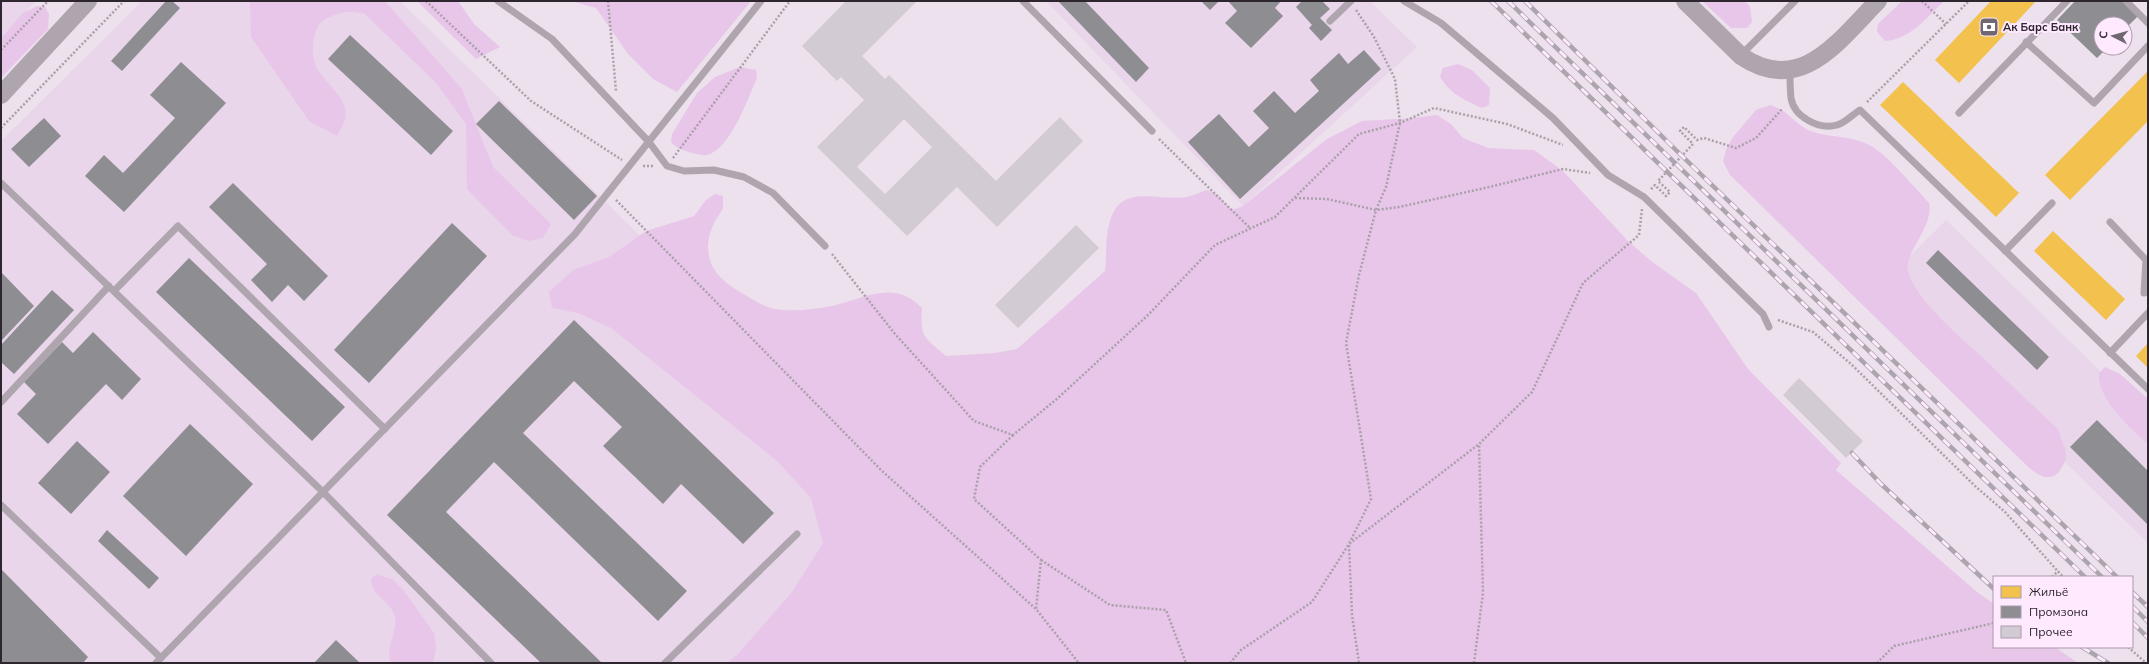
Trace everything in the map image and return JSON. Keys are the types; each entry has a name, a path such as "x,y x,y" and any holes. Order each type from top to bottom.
{"street":[{"path":"1,95 88,1"},
{"path":"1685,1 1741,56 1765,68 1790,70 1812,63 1824,55 1878,1"}],"lane":[{"path":"498,1 552,39 649,142 667,166 684,171 714,170 744,177 773,193 826,246"},
{"path":"1,505 158,661 575,234 631,166 760,1"},
{"path":"1023,1 1152,131"},
{"path":"1330,21 1350,1"},
{"path":"1404,1 1441,23 1553,118 1608,175 1644,197 1763,314 1769,327"},
{"path":"1741,56 1795,1"},
{"path":"1959,113 2066,1"},
{"path":"2126,1 2148,23"},
{"path":"2026,42 2094,103 2148,46"},
{"path":"1790,70 1791,100 1800,114 1812,123 1826,127 1838,125 1860,110 2148,389"},
{"path":"1,183 323,492 491,663"},
{"path":"2005,251 2052,203"},
{"path":"2110,222 2146,260 2144,292"},
{"path":"1,402 112,288 178,226 384,429"},
{"path":"2110,353 2148,313"},
{"path":"1,390 7,396"},
{"path":"665,663 796,534"}],"path":[{"path":"1,50 48,1"},
{"path":"1,128 124,1"},
{"path":"426,1 531,101 631,166 667,166 790,1"},
{"path":"608,1 618,109"},
{"path":"1230,663 1241,650 1312,602 1349,544 1371,498 1346,343 1359,275 1376,210 1386,187 1400,123 1395,79 1374,37 1350,1"},
{"path":"1922,1 1946,24"},
{"path":"1860,110 1969,1"},
{"path":"1349,544 1479,444 1532,392 1583,283 1639,235 1644,197 1655,186 1666,196 1670,192 1658,181 1693,144 1680,131 1684,127 1697,140 1704,138 1736,148 1756,138 1791,100"},
{"path":"1186,663 1166,610 1110,605 1041,560 974,499 980,467 1013,435 1058,398 1148,315 1215,245 1275,217 1359,134 1400,123 1434,108 1507,124 1588,154"},
{"path":"1152,131 1250,228"},
{"path":"1294,198 1327,199 1376,210 1399,207 1563,169 1608,175"},
{"path":"609,192 882,471 1036,609 1078,663"},
{"path":"826,246 895,334 974,421 1013,435"},
{"path":"1763,314 1813,332 1851,364 1975,486 2005,512 2062,576"},
{"path":"1474,663 1483,593 1479,444"},
{"path":"1349,544 1352,615 1359,663"},
{"path":"1036,609 1041,560"},
{"path":"2053,576 2058,571"},
{"path":"1877,663 1894,646 1993,623"},
{"path":"2129,648 2146,663"}],"shaded area":[{"path":"1,1 36,1 1,37"},
{"path":"142,1 400,1 1070,656 1062,663 1,663 1,141"},
{"path":"250,1 385,1 462,89 493,167 551,224 543,238 528,241 512,235 467,189 466,124 437,84 365,14 349,12 329,17 320,24 314,36 313,51 315,65 341,99 346,112 343,126 337,136 309,121 251,37"},
{"path":"417,1 458,1 474,24 500,47 476,59"},
{"path":"571,1 751,1 677,92 653,79 628,54 596,8"},
{"path":"1046,1 1370,1 1417,47 1243,206"},
{"path":"1702,1 1745,1 1750,7 1752,22 1747,28 1731,28"},
{"path":"1902,1 1944,1 1918,27 1903,36 1885,41 1877,32 1878,24"},
{"path":"37,6 45,7 49,14 48,29 1,78 1,38 23,13"},
{"path":"1458,64 1472,70 1490,88 1489,105 1482,108 1470,102 1452,91 1443,82 1440,76 1443,68"},
{"path":"740,67 756,70 757,78 731,134 723,144 715,151 707,155 700,155 678,148 673,144 671,142 672,134 697,93 715,77"},
{"path":"1770,105 1781,110 1798,124 1815,133 1858,140 1873,147 1890,161 1929,203 1927,221 1908,264 1908,271 1912,282 1928,305 1950,328 2058,429 2066,457 2058,473 2053,476 2043,477 2029,468 1730,175 1723,161 1726,150 1733,137 1756,110"},
{"path":"1437,115 1451,124 1463,138 1488,148 1534,150 1563,171 1628,241 1651,261 1696,293 1748,369 1841,463 1836,470 1977,592 1993,603 1993,648 2056,648 2078,663 727,663 738,654 792,592 823,543 811,498 777,461 611,328 578,313 552,308 549,292 573,270 609,257 646,231 694,216 706,200 715,194 723,196 723,208 715,221 709,238 708,252 713,268 725,282 761,304 778,310 802,310 832,306 879,293 901,294 911,299 922,308 922,325 925,336 946,356 995,353 1017,349 1105,271 1109,225 1114,211 1121,203 1130,198 1140,196 1175,198 1191,196 1207,190 1218,195 1232,210 1243,206 1327,139 1362,121"},
{"path":"1946,220 2148,418 2148,543 1882,284"},
{"path":"2105,367 2120,374 2148,399 2148,444 2132,430 2116,412 2103,393 2099,373"},
{"path":"377,574 393,580 404,591 434,633 436,648 433,663 391,663 389,651 395,620 392,609 377,593 372,585 371,579"}],"building: Жильё":[{"path":"1991,1 2036,1 1959,83 1935,60"},
{"path":"2148,71 2148,121 2070,200 2045,175"},
{"path":"1903,82 2019,193 1996,217 1880,105"},
{"path":"2053,231 2125,299 2106,320 2034,251"},
{"path":"2148,343 2148,368 2136,356"}],"building: Промзона":[{"path":"166,1 172,1 180,8 122,71 111,61"},
{"path":"1058,1 1085,1 1149,68 1136,82"},
{"path":"1201,1 1219,1 1210,10"},
{"path":"1228,1 1281,1 1275,8 1283,16 1251,48 1225,23 1237,11"},
{"path":"1302,1 1322,1 1330,9 1320,18 1332,30 1321,41 1309,28 1312,25 1296,7"},
{"path":"2075,1 2123,1 2138,16 2133,21 2133,16 2093,16 2093,54 2057,20"},
{"path":"350,35 453,131 431,155 328,59"},
{"path":"1364,50 1381,69 1240,199 1188,142 1219,114 1249,147 1269,128 1253,111 1274,91 1295,113 1319,91 1310,80 1339,53 1348,64"},
{"path":"181,62 226,103 124,212 85,176 104,155 123,173 175,118 150,95"},
{"path":"499,101 597,196 574,220 476,124"},
{"path":"44,118 61,136 29,167 11,149"},
{"path":"233,183 328,276 304,301 288,285 272,302 251,280 267,264 209,207"},
{"path":"452,223 487,256 369,383 334,350"},
{"path":"1938,250 2049,357 2037,370 1926,263"},
{"path":"189,258 345,407 312,441 156,292"},
{"path":"1,272 34,306 2,340 1,339"},
{"path":"52,290 74,310 14,374 1,362 1,345"},
{"path":"574,320 774,513 743,544 681,484 663,504 603,446 622,427 574,381 523,433 687,591 658,621 494,462 446,512 602,663 541,663 387,515"},
{"path":"93,332 141,379 122,400 106,384 48,444 17,414 36,394 24,382 62,342 73,353"},
{"path":"2097,420 2148,471 2148,525 2070,447"},
{"path":"190,424 253,484 186,556 123,496"},
{"path":"77,441 110,472 71,514 38,483"},
{"path":"107,530 159,578 149,589 98,541"},
{"path":"1,569 88,657 83,663 1,663"},
{"path":"336,640 360,663 314,663"}],"building: Прочее":[{"path":"846,1 917,1 862,56 885,79 889,75 996,181 1060,117 1083,141 997,227 957,187 907,236 817,147 864,100 841,77 837,81 802,46","holes":["904,119 932,147 885,194 857,167"]},
{"path":"1076,225 1099,248 1018,328 995,305"},
{"path":"1799,378 1863,441 1846,458 1783,395"}],"railway":[{"path":"1491,1 2084,576"},
{"path":"1508,1 2101,576"},
{"path":"1525,1 1682,156 2116,576"},
{"path":"1852,453 1880,483 1993,588"},
{"path":"2133,593 2148,607"},
{"path":"2133,607 2148,622"},
{"path":"2133,623 2148,638"},
{"path":"2084,648 2108,663"}],"place":[{"name":"Ак Барс Банк","path":"1989,27"}]}
